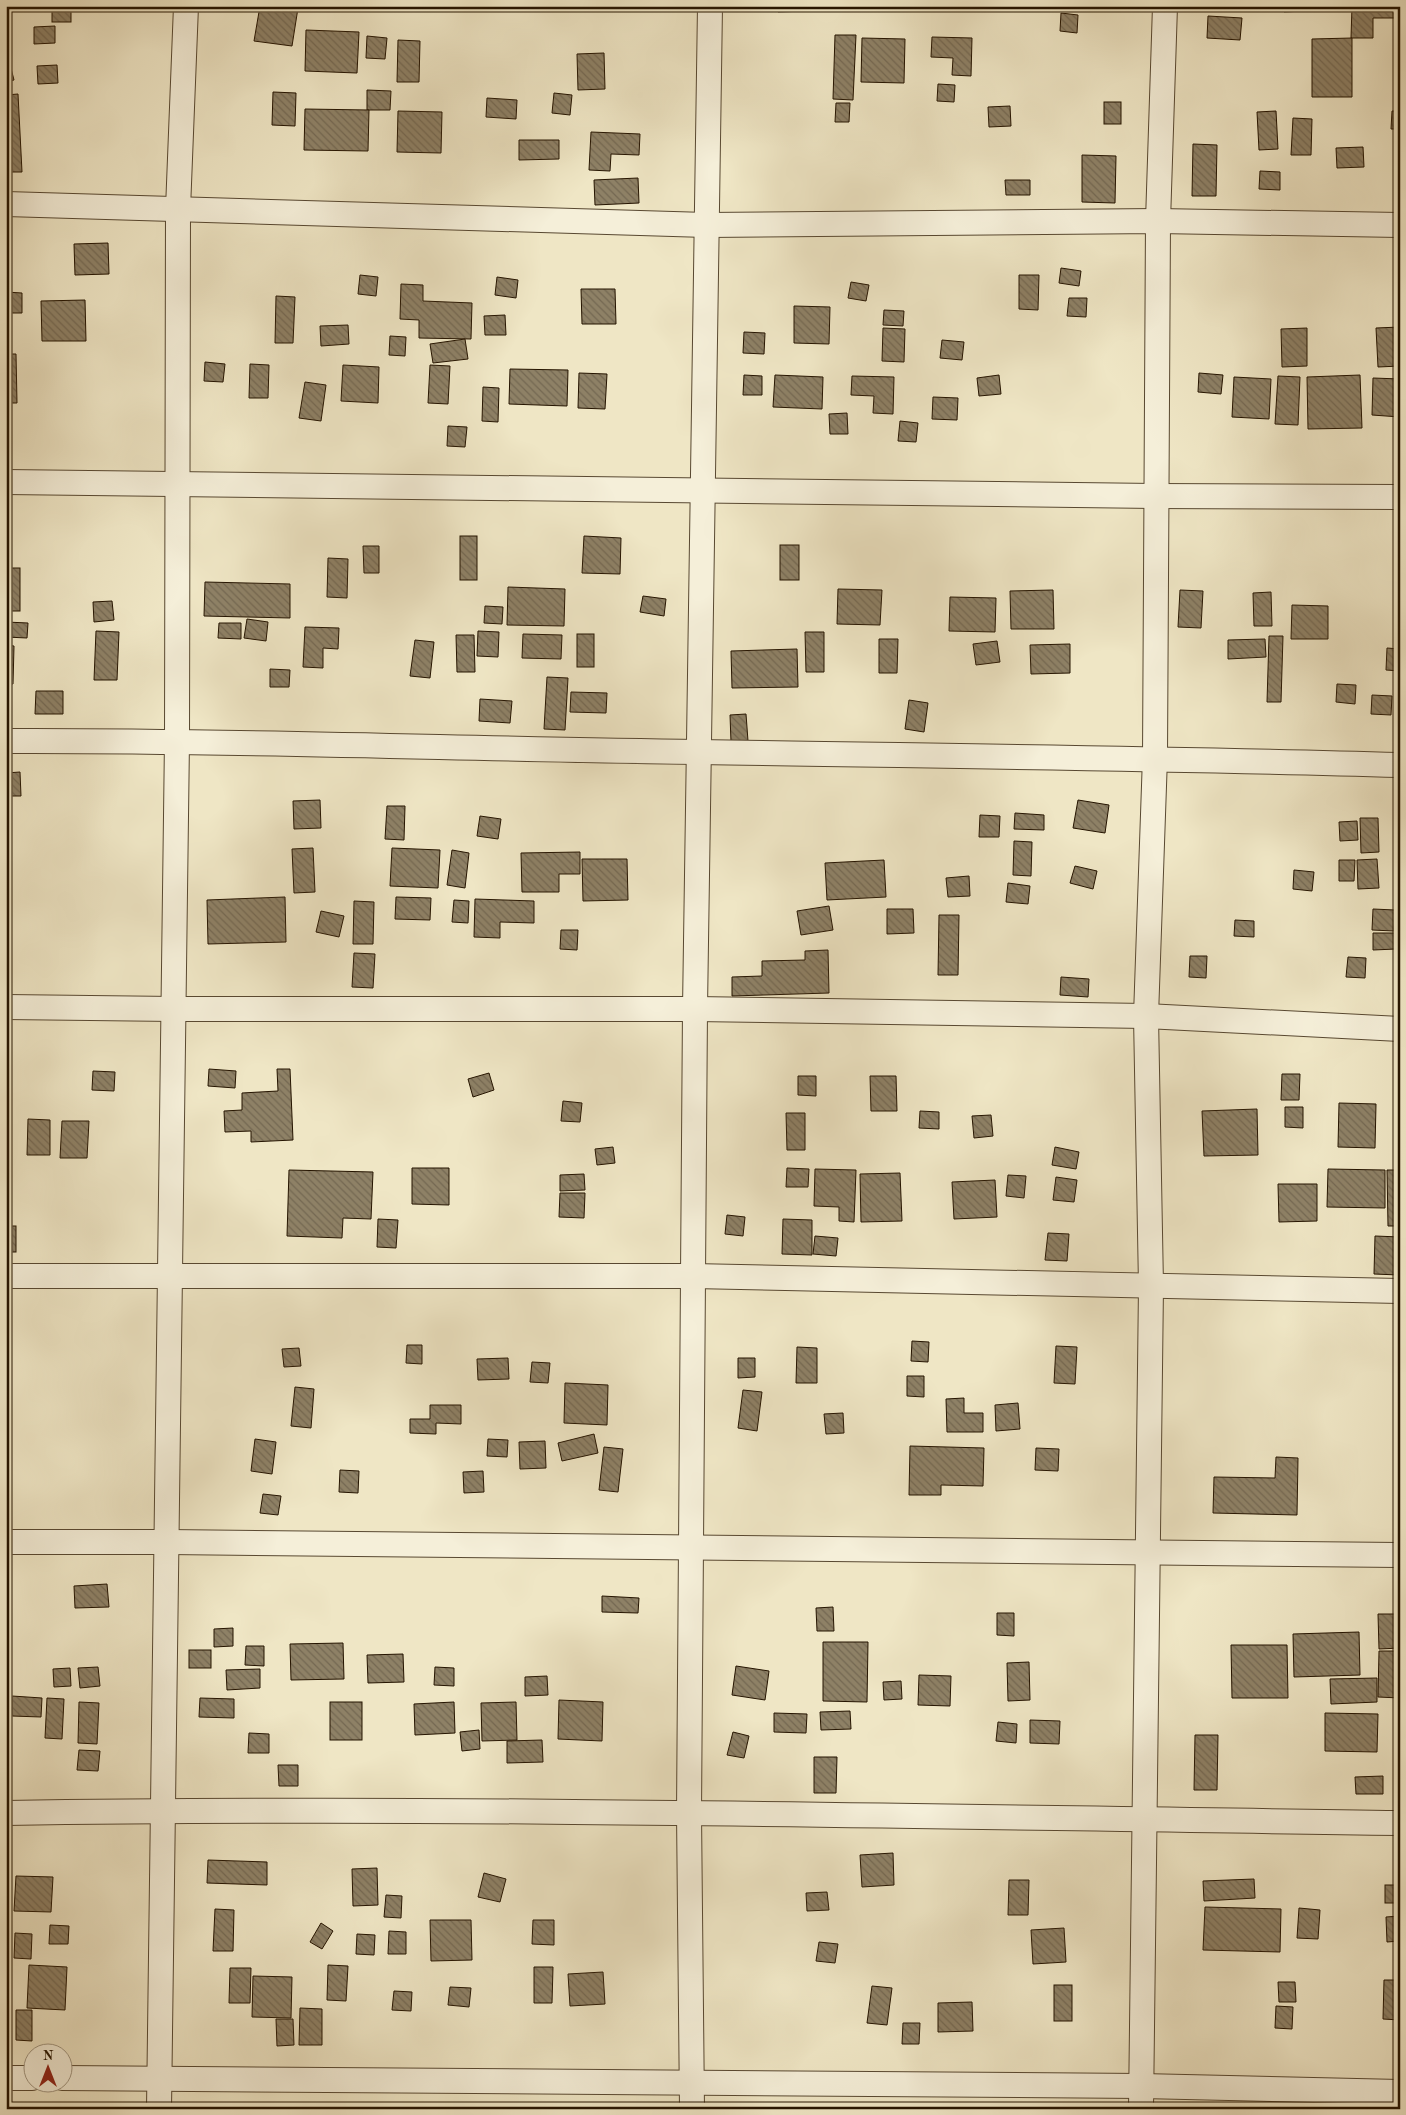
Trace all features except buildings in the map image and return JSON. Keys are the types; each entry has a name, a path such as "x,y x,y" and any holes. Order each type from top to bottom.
{"street":[{"path":"159,2109 165,1810 177,740 178,209 186,6"},
{"path":"692,2109 689,1813 695,1009 710,6"},
{"path":"1142,2097 1151,1286 1146,1016 1155,757 1158,220 1165,6"},
{"path":"6,204 706,226 1158,220 1400,225"},
{"path":"6,482 1155,496 1400,497"},
{"path":"6,741 177,740 698,752 1155,757 1400,765"},
{"path":"6,1007 174,1010 695,1009 1146,1016 1400,1029"},
{"path":"6,1276 693,1276 1400,1291"},
{"path":"6,1542 168,1542 1400,1555"},
{"path":"6,1812 165,1810 689,1813 1400,1824"},
{"path":"6,2078 22,2078"},
{"path":"72,2078 693,2084 1142,2097 1400,2092"}]}
